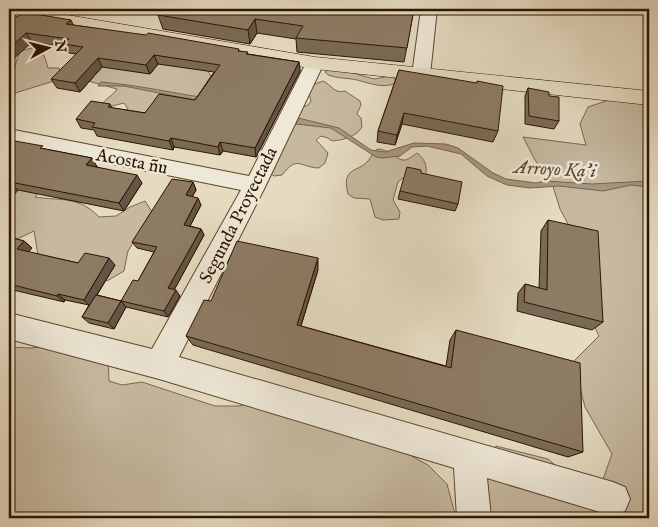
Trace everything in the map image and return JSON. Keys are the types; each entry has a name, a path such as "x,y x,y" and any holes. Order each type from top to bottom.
{"main road":[{"path":"9,10 51,13 315,62 421,75 649,98"}],"street":[{"path":"421,75 429,9"},
{"name":"Segunda Proyectada","path":"158,365 255,185 315,62"},
{"name":"Acosta ñu","path":"9,136 255,185"},
{"path":"9,326 158,365 613,499"},
{"path":"469,456 474,518"}],"shaded area":[{"path":"33,48 44,55 48,68 59,68 61,74 57,80 9,95 9,71 14,68 19,54 23,50"},
{"path":"149,53 207,70 211,76 212,83 250,98 150,107 143,115 123,117 128,109 124,103 100,109 103,103 117,89 88,81 95,68"},
{"path":"329,69 346,71 374,79 391,76 396,80 396,83 385,86 334,77 325,72"},
{"path":"323,81 336,90 345,91 360,101 361,105 357,114 361,118 362,127 353,136 345,139 332,141 321,136 316,140 328,153 325,163 319,168 295,164 282,175 274,176 268,172 297,110 308,105 311,101 309,93 312,85"},
{"path":"101,82 214,99 199,101 124,86 98,86"},
{"path":"612,99 649,103 649,518 486,518 482,494 496,446 548,459 596,499 612,454 585,407 573,362 599,336 582,300 575,237 560,209 552,183 535,160 523,137 586,145 580,124 588,107"},
{"path":"298,118 339,128 371,150 385,152 414,143 446,144 458,148 493,173 506,179 536,183 545,181 592,184 649,181 649,187 631,185 603,191 559,186 530,188 507,185 487,176 461,154 427,146 412,147 400,156 376,157 331,128 296,124"},
{"path":"378,149 403,160 417,153 426,164 425,179 418,181 403,178 398,182 393,200 400,212 399,219 383,220 375,217 370,199 354,198 348,194 346,185 348,175 364,165 374,151"},
{"path":"56,174 35,197 77,202 92,210 99,217 116,216 130,207 145,201 152,212 128,251 124,271 107,281 97,272 38,255 34,231 9,241 9,182"},
{"path":"56,345 108,353 109,381 122,385 142,382 215,406 239,406 259,401 382,440 428,465 447,484 456,518 9,518 9,347 31,348"}],"building":[{"path":"164,9 414,9 407,48 296,38 303,26 255,19 248,30 158,15"},
{"path":"23,12 71,20 66,24 146,35 148,33 239,49 238,51 248,52 246,54 299,62 255,148 220,142 218,147 171,138 169,141 92,127 95,123 76,119 91,101 110,104 108,107 145,113 159,94 195,100 220,65 154,55 146,65 98,58 75,83 51,79 83,47 64,44 69,39 26,33 9,49 9,23"},
{"path":"399,70 503,86 498,131 404,113 397,135 378,131"},
{"path":"528,88 549,92 549,96 559,97 559,121 529,116"},
{"path":"15,141 92,158 86,165 137,175 119,203 9,183 9,147"},
{"path":"407,167 421,170 421,173 462,182 458,204 400,191"},
{"path":"172,179 193,182 186,195 198,198 184,225 201,229 168,288 176,290 164,311 121,301 133,280 138,281 157,247 132,242"},
{"path":"548,220 598,231 603,322 524,302 525,284 547,290"},
{"path":"9,237 24,241 17,249 78,263 85,253 109,258 84,300 58,294 57,296 9,284"},
{"path":"237,241 318,258 297,325 451,368 456,330 580,363 583,452 186,336 204,300 211,301"},
{"path":"96,295 121,301 108,323 82,317"}],"water label":[{"name":"Arroyo Ka'i","path":"555,168"}]}
